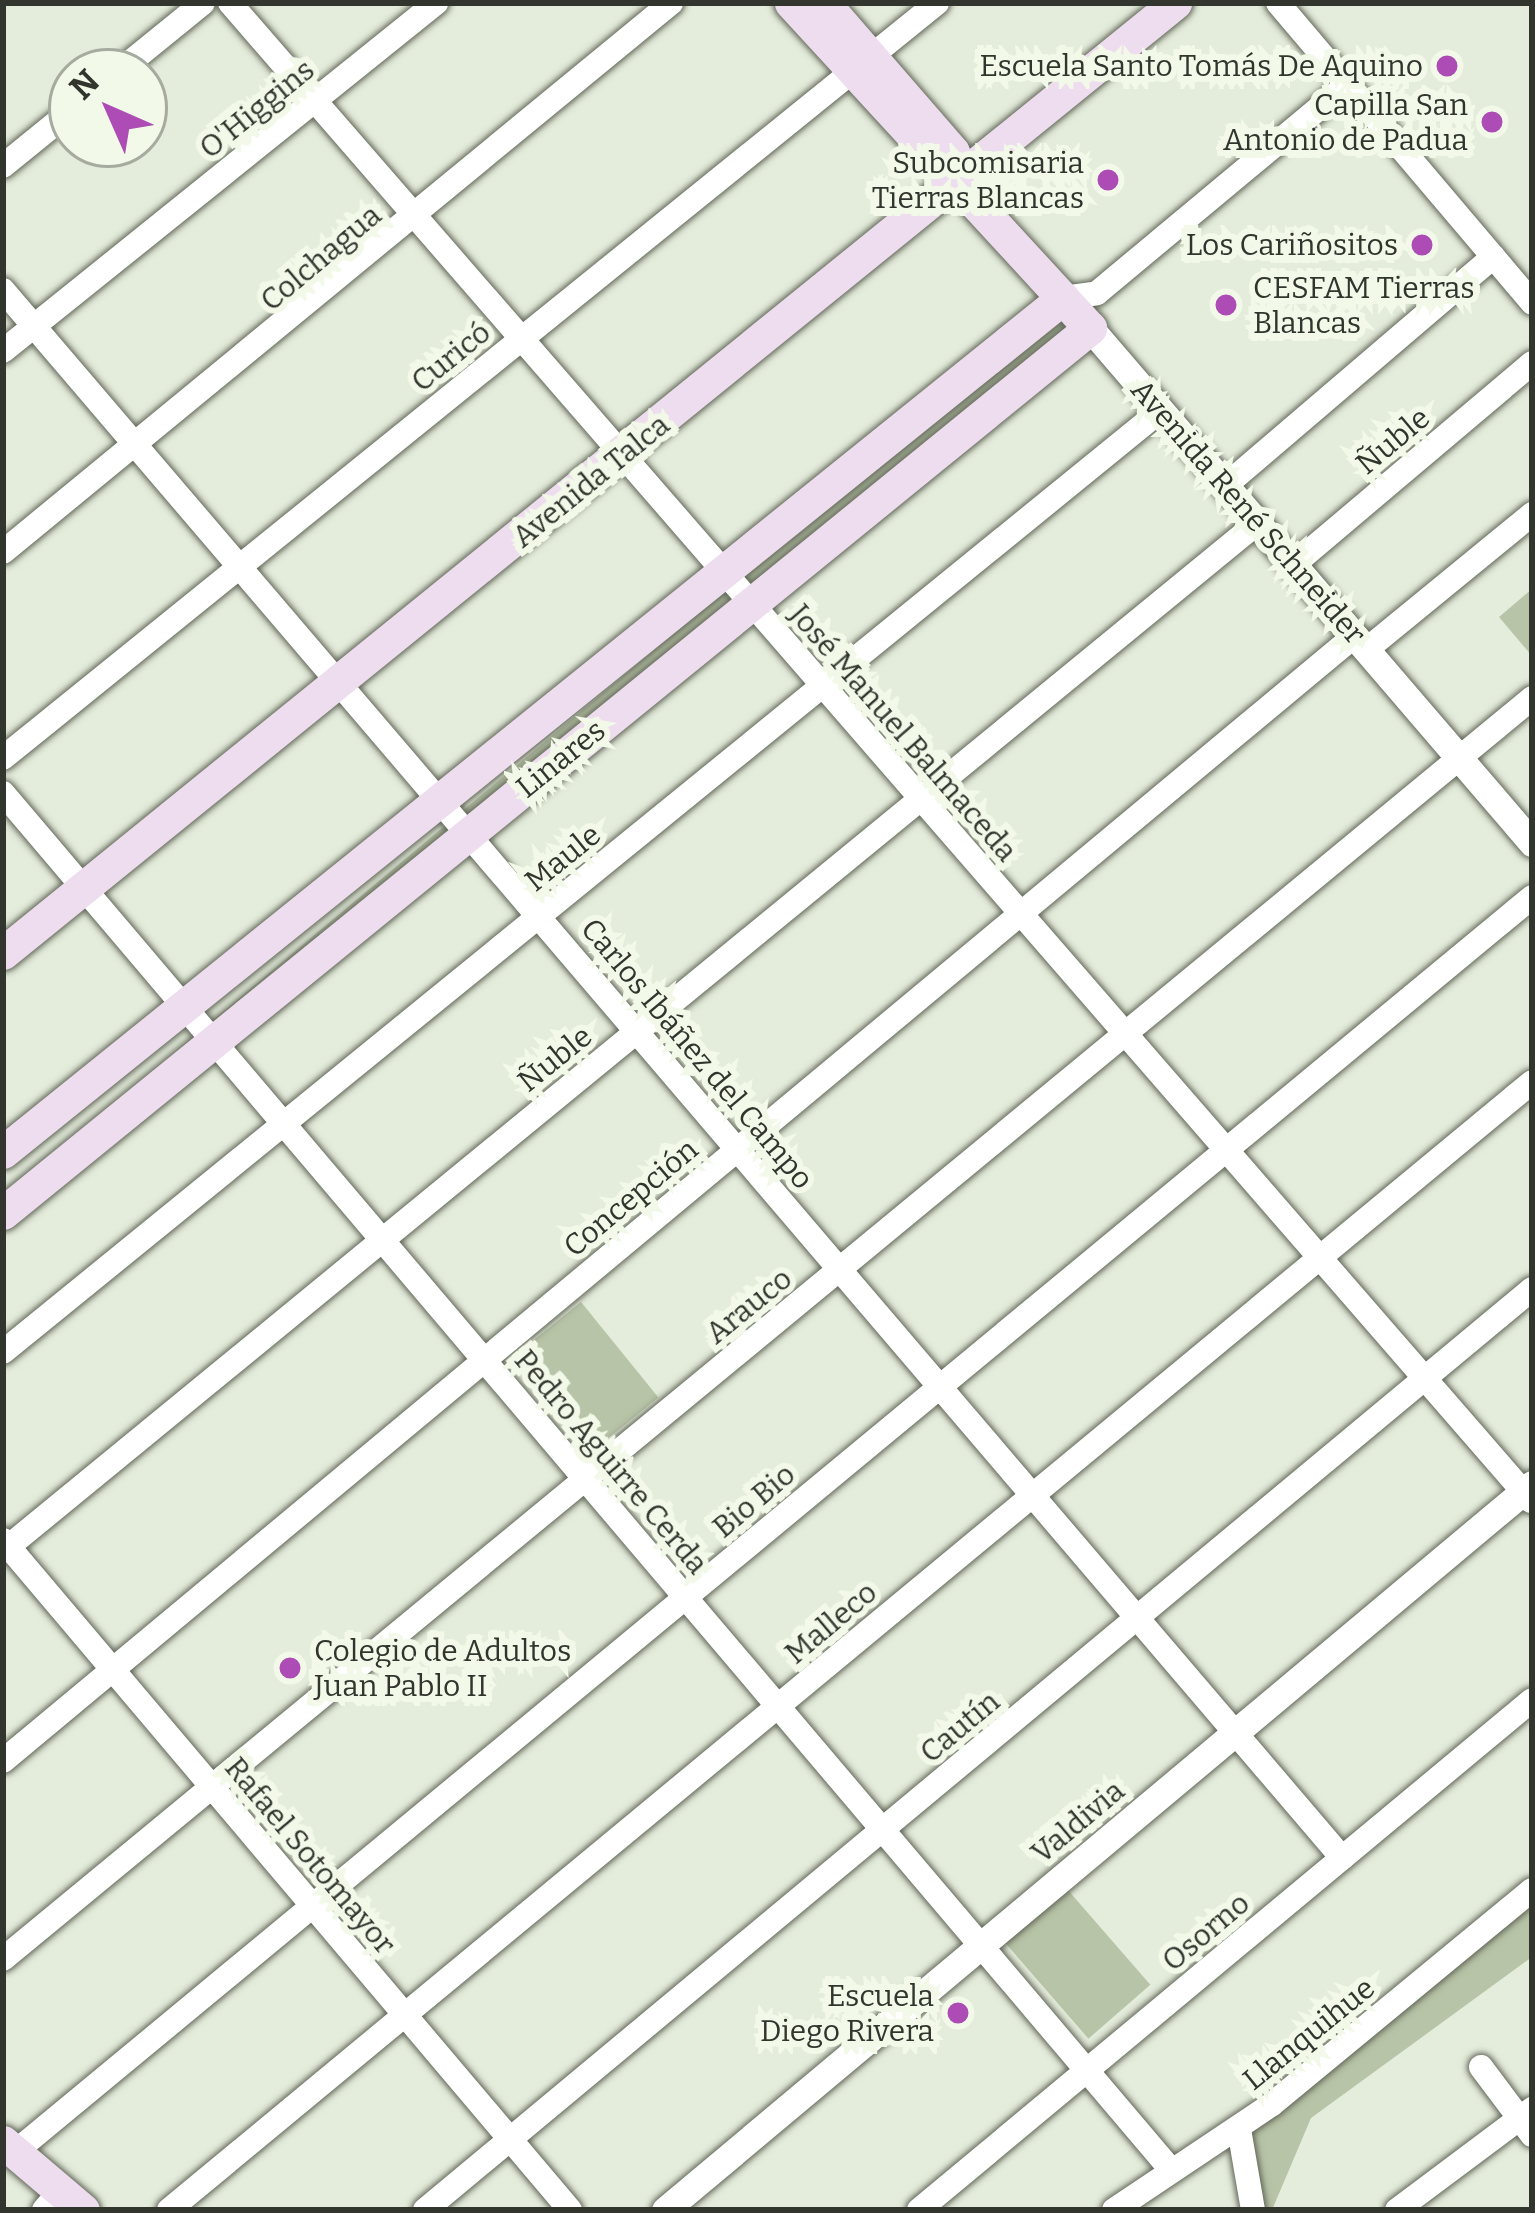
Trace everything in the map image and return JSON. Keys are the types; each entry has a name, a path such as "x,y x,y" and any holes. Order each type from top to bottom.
{"main road":[{"name":"Avenida René Schneider","path":"791,3 861,65"},
{"name":"Avenida René Schneider","path":"824,3 861,65 934,167 963,182 1080,295 1090,328"},
{"name":"Avenida Talca","path":"3,953 963,182 1175,3"},
{"name":"Linares","path":"3,1152 723,571 1080,295"},
{"name":"Linares","path":"3,1213 1090,328"},
{"path":"9,2147 63,2204"}],"street":[{"path":"148,48 203,3"},
{"name":"José Manuel Balmaceda","path":"230,3 1424,1379 1529,1493"},
{"name":"O'Higgins","path":"3,351 436,3"},
{"name":"Colchagua","path":"3,552 138,448 671,3"},
{"name":"Curicó","path":"3,758 938,3"},
{"path":"1278,3 1532,303"},
{"name":"Linares","path":"1080,295 1347,86"},
{"path":"3,166 48,129"},
{"path":"1225,486 1493,257"},
{"name":"Carlos Ibáñez del Campo","path":"3,290 1342,1858"},
{"name":"Avenida René Schneider","path":"1090,328 1532,843"},
{"name":"Ñuble","path":"1293,565 1532,363"},
{"name":"Maule","path":"3,1352 1160,411"},
{"name":"Concepción","path":"3,1761 1020,914 1360,643 1532,514"},
{"name":"Ñuble","path":"5,1546 1257,523"},
{"name":"Arauco","path":"3,1959 1532,698"},
{"name":"Pedro Aguirre Cerda","path":"3,793 1172,2171"},
{"name":"Bio Bio","path":"9,2147 313,1905 1532,897"},
{"name":"Malleco","path":"169,2210 1532,1082"},
{"name":"Cautín","path":"425,2210 1532,1289"},
{"name":"Valdivia","path":"665,2210 1529,1493"},
{"name":"Rafael Sotomayor","path":"5,1546 570,2210"},
{"name":"Osorno","path":"919,2210 1532,1700"},
{"name":"Llanquihue","path":"1114,2210 1239,2129 1532,1890"},
{"path":"1408,2206 1528,2121 1481,2067"},
{"path":"1239,2129 1253,2210"}],"green space":[{"path":"1057,312 1072,330 31,1203 17,1185"},
{"path":"1532,589 1532,656 1499,617"},
{"path":"581,1302 658,1398 595,1449 517,1354"},
{"path":"1067,1889 1150,1985 1088,2039 1005,1943"},
{"path":"1532,1900 1532,1957 1311,2118 1272,2210 1261,2210 1244,2131"}],"place":[{"name":"Escuela Santo Tomás De Aquino","path":"1447,66"},
{"name":"Capilla San Antonio de Padua","path":"1492,122"},
{"name":"Subcomisaria Tierras Blancas","path":"1108,180"},
{"name":"Los Cariñositos","path":"1422,245"},
{"name":"CESFAM Tierras Blancas","path":"1226,305"},
{"name":"Colegio de Adultos Juan Pablo II","path":"290,1668"},
{"name":"Escuela Diego Rivera","path":"958,2013"}]}
